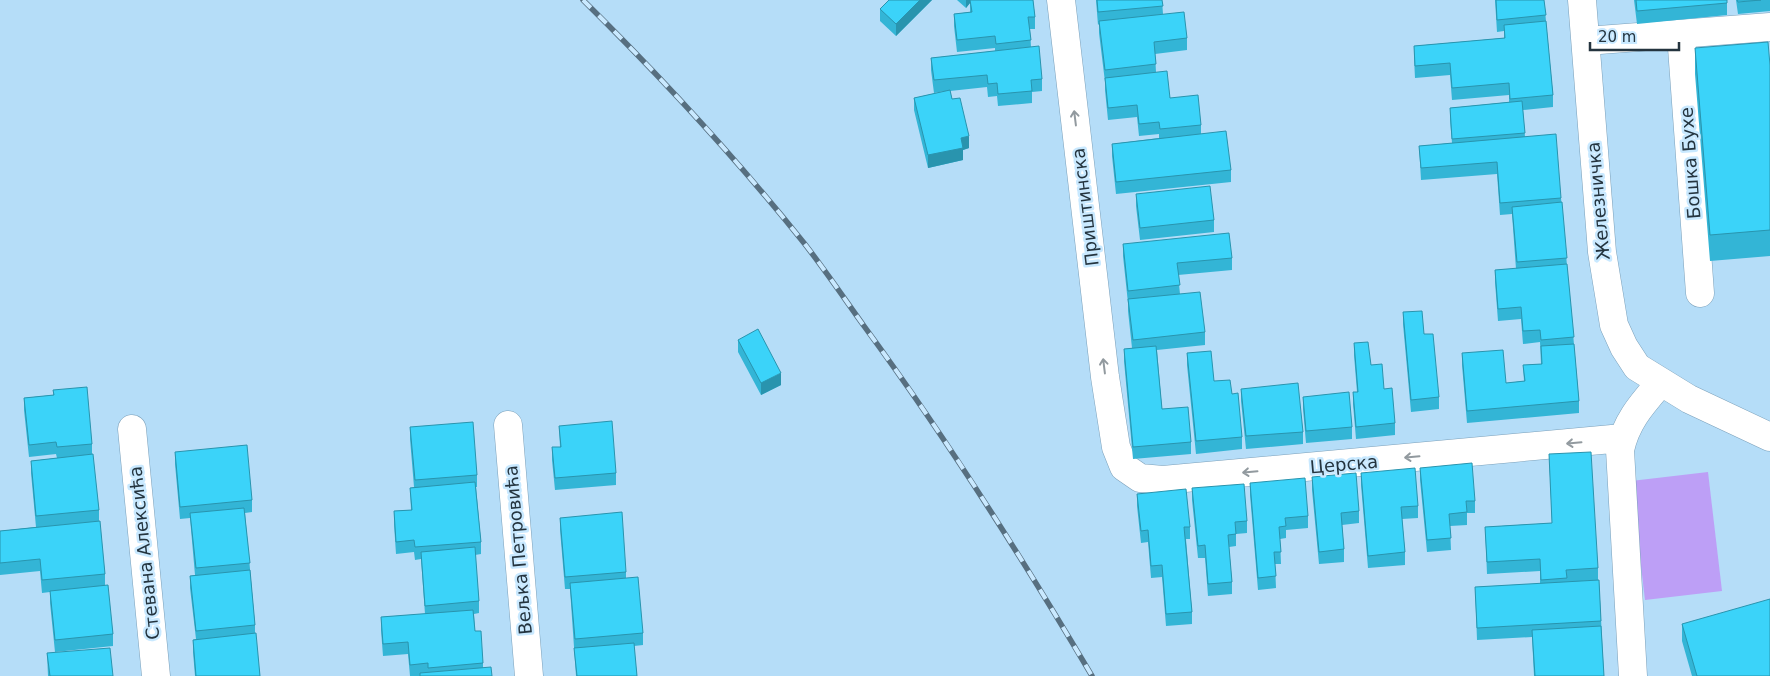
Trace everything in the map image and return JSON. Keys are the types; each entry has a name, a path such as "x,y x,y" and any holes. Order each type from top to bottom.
{"street":[{"name":"Приштинска","path":"1061,0 1110,414"},
{"name":"Железничка","path":"1582,0 1597,202 1609,303 1614,325 1624,347 1638,367 1688,399 1770,437"},
{"path":"1586,41 1770,27"},
{"name":"Бошка Бухе","path":"1680,34 1700,293"},
{"path":"1633,676 1620,450 1622,438 1634,415 1661,382"},
{"name":"Церска","path":"1110,414 1116,447 1124,467 1140,478 1163,480 1622,438"},
{"name":"Вељка Петровића","path":"508,425 528,676"},
{"name":"Стевана Алексића","path":"132,429 156,676"}],"shaded area":[{"path":"1708,472 1722,591 1645,600 1631,481"}],"building":[{"path":"889,0 920,0 896,24 880,9"},
{"path":"970,0 1033,0 1035,17 1028,17 1031,40 996,44 995,36 957,40 954,14 972,12"},
{"path":"1097,0 1162,0 1163,6 1098,12"},
{"path":"1496,0 1544,0 1546,15 1497,20"},
{"path":"1636,0 1727,0 1727,3 1637,11"},
{"path":"1737,0 1761,0 1738,2"},
{"path":"1184,12 1187,38 1154,42 1156,64 1105,70 1099,21"},
{"path":"1546,21 1553,95 1510,99 1509,83 1452,88 1450,63 1415,66 1414,46 1505,38 1504,25"},
{"path":"1768,42 1770,65 1770,230 1710,235 1695,48"},
{"path":"1039,46 1042,79 1031,80 1032,91 998,94 997,83 988,84 987,75 934,80 931,58"},
{"path":"1167,71 1170,98 1198,95 1201,125 1160,129 1159,122 1139,124 1137,105 1108,108 1105,78"},
{"path":"950,90 952,99 960,98 969,136 961,138 963,148 928,155 914,98"},
{"path":"1522,101 1525,133 1452,139 1450,108"},
{"path":"1226,131 1231,170 1116,182 1112,144"},
{"path":"1556,134 1561,198 1500,203 1497,162 1421,168 1419,146"},
{"path":"1210,186 1214,220 1140,228 1136,194"},
{"path":"1562,202 1567,258 1517,262 1512,207"},
{"path":"1229,233 1232,258 1177,263 1180,285 1128,291 1123,244"},
{"path":"1567,264 1574,337 1541,340 1540,330 1523,331 1521,307 1498,309 1495,270"},
{"path":"1200,292 1205,332 1133,340 1128,299"},
{"path":"1422,311 1424,334 1433,334 1439,397 1411,400 1403,312"},
{"path":"758,329 781,373 761,383 738,340"},
{"path":"1368,342 1371,365 1382,364 1384,389 1392,388 1395,423 1356,427 1353,392 1358,392 1354,343"},
{"path":"1574,344 1579,401 1467,411 1462,353 1503,350 1506,383 1525,381 1523,365 1542,364 1541,346"},
{"path":"1156,346 1162,409 1188,407 1191,442 1133,447 1124,349"},
{"path":"1211,351 1214,381 1230,380 1232,394 1238,393 1242,437 1196,441 1187,353"},
{"path":"1298,383 1303,432 1246,436 1241,389"},
{"path":"87,387 92,444 57,447 56,442 29,445 24,398 54,395 53,390"},
{"path":"1349,392 1352,427 1306,431 1303,397"},
{"path":"612,421 616,473 555,478 552,447 561,447 559,426"},
{"path":"473,422 477,475 415,480 410,427"},
{"path":"247,445 252,500 180,507 175,452"},
{"path":"1591,452 1598,568 1566,570 1567,578 1541,580 1540,559 1487,562 1485,527 1552,523 1549,454"},
{"path":"93,454 99,510 36,516 31,461"},
{"path":"1472,463 1475,501 1466,501 1467,512 1449,514 1451,538 1427,540 1420,468"},
{"path":"1415,468 1418,506 1401,507 1405,552 1368,556 1361,473"},
{"path":"1356,473 1359,511 1341,513 1344,549 1319,552 1312,477"},
{"path":"1305,478 1308,516 1285,518 1286,526 1279,527 1281,552 1274,552 1276,576 1258,578 1250,483"},
{"path":"475,482 481,542 415,547 414,540 396,542 394,511 412,510 410,488"},
{"path":"1244,484 1247,521 1235,522 1236,534 1228,535 1232,582 1208,584 1205,545 1198,546 1192,488"},
{"path":"1186,489 1190,527 1184,527 1192,612 1166,614 1162,565 1151,566 1148,530 1141,531 1137,494"},
{"path":"244,508 250,563 196,568 190,513"},
{"path":"622,512 626,572 565,577 560,518"},
{"path":"100,521 105,574 42,580 40,559 0,563 0,531"},
{"path":"475,547 479,601 425,606 421,552"},
{"path":"250,570 255,625 196,631 190,576"},
{"path":"638,577 643,633 575,639 570,583"},
{"path":"1599,580 1601,621 1477,628 1475,587"},
{"path":"108,585 113,634 55,640 50,591"},
{"path":"1770,599 1770,676 1697,676 1682,624"},
{"path":"473,610 475,631 481,631 483,663 428,668 428,663 410,665 408,642 383,644 381,617"},
{"path":"1601,626 1604,676 1535,676 1532,630"},
{"path":"256,633 260,676 196,676 193,640"},
{"path":"634,643 637,676 577,676 574,648"},
{"path":"110,648 113,676 50,676 47,653"},
{"path":"491,667 492,676 420,676 420,673"}],"railway":[{"path":"583,0 697,118 752,180 812,253 925,411 1011,542 1092,676"}]}
